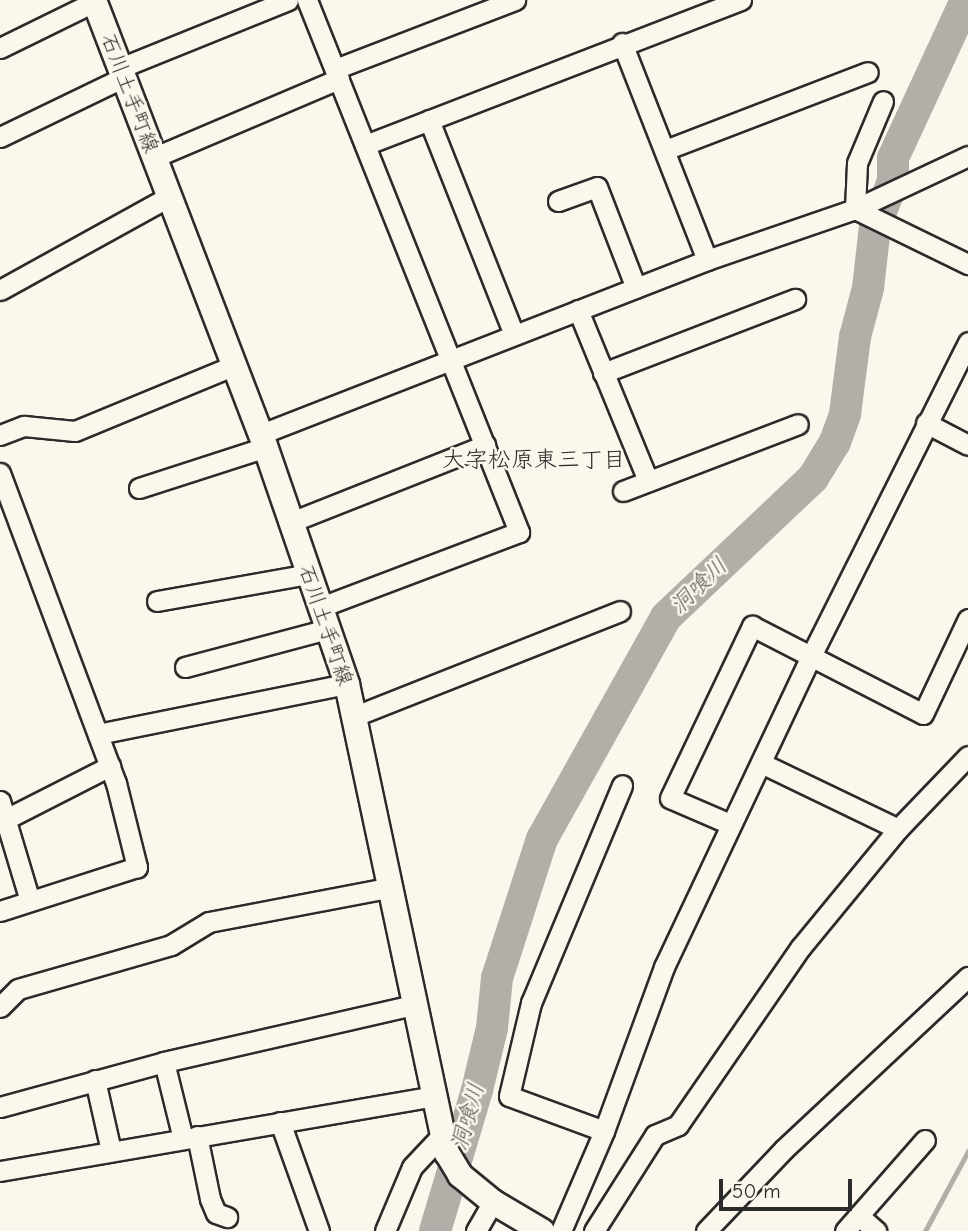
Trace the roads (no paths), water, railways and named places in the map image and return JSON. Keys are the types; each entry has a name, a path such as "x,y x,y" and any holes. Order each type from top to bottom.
{"main road":[{"name":"石川土手町線","path":"94,1 235,365 347,684 392,887 413,1005 444,1144 460,1175 493,1202 542,1231"}],"street":[{"path":"0,137 122,72 288,0"},
{"path":"185,667 324,618 519,532 307,0"},
{"path":"155,157 337,74 515,0"},
{"path":"365,145 622,43 741,0"},
{"path":"0,48 94,1"},
{"path":"622,43 707,260"},
{"path":"665,150 868,72"},
{"path":"855,209 853,191 858,163 883,101"},
{"path":"429,120 514,335"},
{"path":"139,488 263,441 451,360 578,310 707,260 855,209 968,156"},
{"path":"558,201 597,187 636,288"},
{"path":"0,290 170,196"},
{"path":"855,209 968,264"},
{"path":"603,373 795,299"},
{"path":"578,310 648,481"},
{"path":"561,1231 604,1131 664,967 811,656 968,342"},
{"path":"0,435 24,426 75,430 235,365"},
{"path":"926,423 968,445"},
{"path":"623,491 798,424"},
{"path":"291,522 485,445"},
{"path":"0,473 110,766 136,867 0,911"},
{"path":"157,601 309,573"},
{"path":"355,716 620,611"},
{"path":"730,824 670,798 752,626 922,714 968,619"},
{"path":"97,734 347,684"},
{"path":"594,1231 655,1135 678,1125 801,947 898,829 968,756"},
{"path":"761,763 898,829"},
{"path":"30,901 3,810 110,766"},
{"path":"604,1131 509,1097 531,1003 622,785"},
{"path":"0,1007 18,989 171,945 209,922 392,887"},
{"path":"706,1231 784,1149 968,977"},
{"path":"0,1107 164,1062 413,1005"},
{"path":"164,1062 210,1199 216,1213 227,1217"},
{"path":"96,1080 111,1152"},
{"path":"0,1171 433,1096"},
{"path":"280,1122 318,1231"},
{"path":"845,1231 925,1140"},
{"path":"385,1231 412,1167 444,1144"},
{"path":"476,1231 493,1202"},
{"path":"859,1216 876,1231"}],"waterway":[{"name":"洞喰川","path":"435,1231 477,1090 492,1028 497,978 542,839 666,617 813,478 835,442 845,414 855,337 868,288 875,227 893,181 893,158 966,0"},
{"path":"925,1231 968,1151"}],"district":[{"name":"大字松原東三丁目","path":"534,460"}]}
